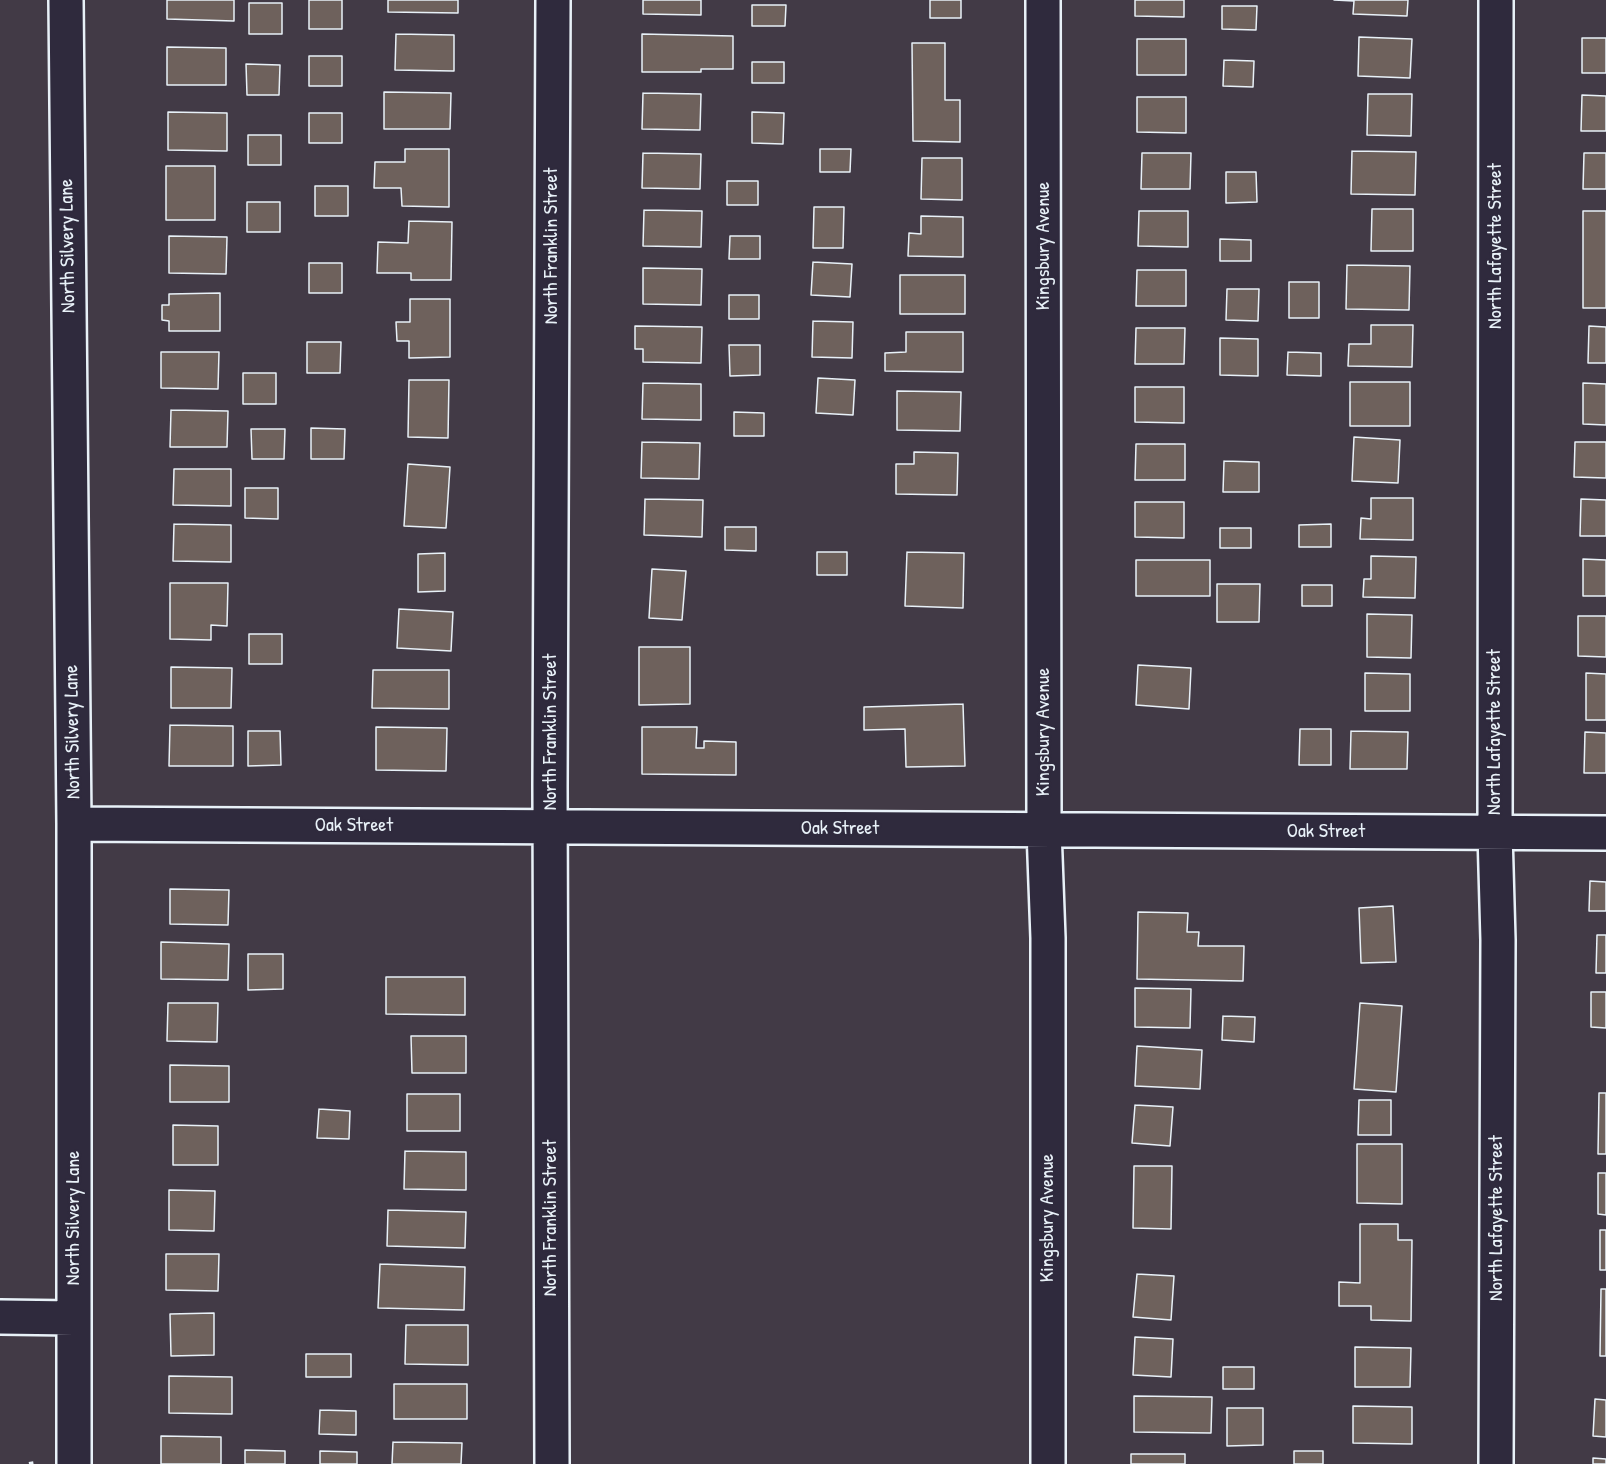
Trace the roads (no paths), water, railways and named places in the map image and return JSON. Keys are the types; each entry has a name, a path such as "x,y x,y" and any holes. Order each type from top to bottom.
{"street":[{"name":"North Silvery Lane","path":"66,0 74,824 74,1464"},
{"name":"North Franklin Street","path":"552,1464 550,828 553,0"},
{"name":"Kingsbury Avenue","path":"1043,0 1044,830 1048,938 1048,1464"},
{"name":"North Lafayette Street","path":"1496,0 1495,833 1498,940 1496,1464"},
{"name":"Oak Street","path":"74,824 1606,833"},
{"path":"0,1317 74,1318"}]}
